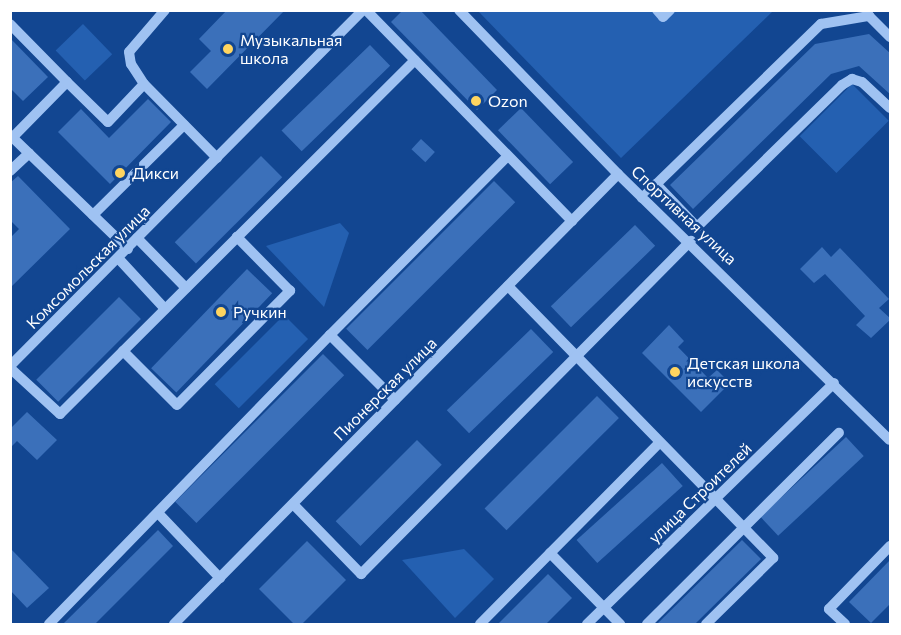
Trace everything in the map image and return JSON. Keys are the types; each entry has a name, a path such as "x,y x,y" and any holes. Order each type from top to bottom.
{"street":[{"path":"165,10 129,52 136,74 217,158"},
{"path":"365,10 572,221"},
{"name":"Комсомольская улица","path":"10,367 365,10"},
{"name":"Спортивная улица","path":"459,10 642,198 691,241 891,440"},
{"path":"657,10 663,17 670,10"},
{"path":"642,198 821,24 871,13 891,37"},
{"path":"10,24 108,122 144,84"},
{"path":"10,367 60,414 415,60"},
{"path":"656,184 697,227 842,85 852,79 862,82 891,108"},
{"path":"67,82 12,136 128,249"},
{"path":"93,215 184,125"},
{"path":"10,171 28,153"},
{"path":"49,624 508,156"},
{"name":"Пионерская улица","path":"174,624 618,174"},
{"path":"123,351 177,405 290,291 237,237"},
{"path":"137,238 186,288"},
{"path":"293,504 361,574 691,241"},
{"path":"118,258 165,309"},
{"path":"508,286 773,558 706,624"},
{"path":"330,335 395,400"},
{"name":"улица Строителей","path":"586,624 834,383"},
{"path":"647,624 839,433"},
{"path":"480,624 659,443"},
{"path":"158,513 220,578"},
{"path":"845,624 829,609 891,546"},
{"path":"550,553 620,624"}],"shaded area":[{"path":"478,11 773,11 621,158"},
{"path":"83,24 112,54 85,81 56,50"},
{"path":"852,84 889,121 836,173 800,136"},
{"path":"340,223 349,233 324,307 266,246"},
{"path":"284,315 308,339 239,408 215,384"},
{"path":"464,549 494,579 455,618 402,560"}],"building":[{"name":"Музыкальная школа","path":"227,10 285,10 207,89 190,72 211,51 199,39"},
{"path":"403,10 420,10 497,90 477,110 391,22"},
{"path":"869,34 891,54 891,95 859,66 831,74 693,209 670,185 815,44"},
{"path":"10,38 48,77 23,101 10,88"},
{"path":"370,45 390,66 302,151 282,130"},
{"path":"148,99 171,122 110,184 58,132 81,109 109,138"},
{"path":"521,108 573,162 550,184 498,130"},
{"path":"421,139 435,152 425,162 411,149"},
{"path":"261,156 282,177 196,263 175,242"},
{"path":"18,176 70,229 10,288 10,238 19,229 10,220 10,183"},
{"path":"494,181 515,202 367,350 346,329"},
{"path":"635,225 655,246 571,327 551,306"},
{"path":"822,247 831,257 840,248 889,299 879,308 891,319 871,338 856,325 865,316 825,274 814,283 800,269"},
{"path":"247,269 272,293 176,393 151,368"},
{"path":"119,297 141,319 58,402 36,380"},
{"path":"669,325 684,341 678,347 708,378 717,370 730,383 701,412 642,353"},
{"path":"531,329 553,352 469,433 447,410"},
{"path":"323,354 344,375 196,523 175,502"},
{"path":"597,396 619,418 506,530 485,508"},
{"path":"27,412 57,440 37,460 17,441 10,448 10,429"},
{"path":"846,437 864,456 778,536 760,517"},
{"path":"417,440 442,465 360,546 336,521"},
{"path":"662,463 683,486 597,563 577,540"},
{"path":"158,530 173,546 95,624 63,624"},
{"path":"742,540 761,559 695,624 657,624"},
{"path":"307,541 346,580 302,624 294,624 259,589"},
{"path":"10,548 49,588 27,608 10,590"},
{"path":"891,559 891,603 871,623 849,602"},
{"path":"548,574 572,598 546,624 498,624"}],"place":[{"name":"Музыкальная школа","path":"228,49"},
{"name":"Ozon","path":"476,101"},
{"name":"Дикси","path":"120,173"},
{"name":"Ручкин","path":"221,312"},
{"name":"Детская школа искусств","path":"675,372"}]}
